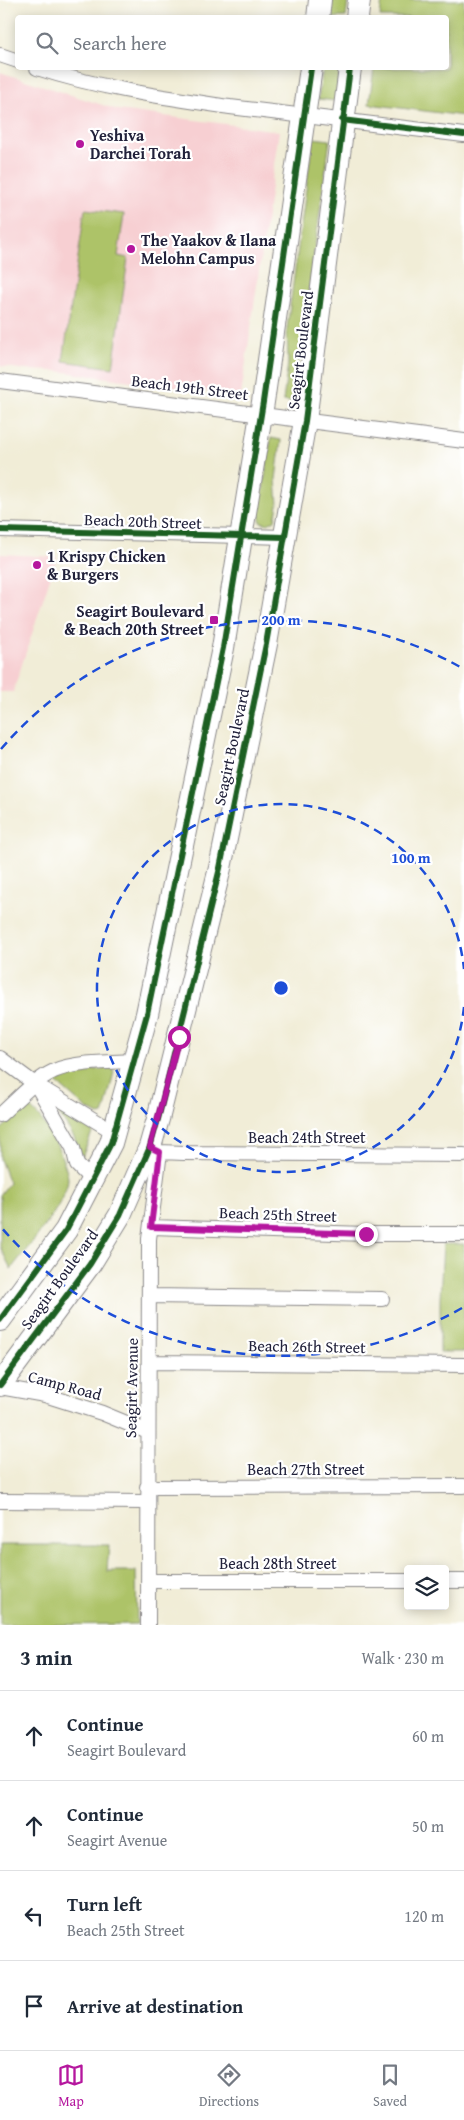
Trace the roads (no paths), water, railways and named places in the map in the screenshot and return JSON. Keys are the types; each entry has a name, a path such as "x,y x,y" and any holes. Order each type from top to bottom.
{"main road":[{"path":"318,15 320,0"},
{"path":"358,15 360,0"},
{"name":"Seagirt Boulevard","path":"0,1320 66,1230 111,1143 147,1014 216,684 262,414 311,70"},
{"name":"Seagirt Boulevard","path":"0,1386 90,1264 120,1215 155,1149 220,868 266,644 306,422 350,70"}],"street":[{"path":"0,55 15,60"},
{"path":"43,70 136,94 305,117 464,135"},
{"name":"Beach 19th Street","path":"0,381 464,441"},
{"name":"Beach 20th Street","path":"0,530 241,538 285,537"},
{"path":"0,1058 35,1084 114,1132"},
{"path":"0,1115 35,1084 58,1070 93,1063 134,1061"},
{"path":"35,1084 73,1148 77,1165 92,1180"},
{"name":"Beach 24th Street","path":"155,1149 184,1154 464,1155"},
{"name":"Seagirt Avenue","path":"148,1625 149,1239 155,1149"},
{"name":"Beach 25th Street","path":"151,1227 366,1234 464,1234"},
{"path":"150,1296 382,1298"},
{"name":"Beach 26th Street","path":"150,1362 464,1365"},
{"name":"Camp Road","path":"0,1386 45,1395 102,1413 148,1432"},
{"name":"Beach 27th Street","path":"147,1486 464,1486"},
{"path":"0,1501 148,1502"},
{"name":"Beach 28th Street","path":"148,1581 404,1581"},
{"path":"449,1581 464,1581"}],"place":[{"name":"Yeshiva Darchei Torah","path":"80,144"},
{"name":"The Yaakov & Ilana Melohn Campus","path":"131,249"},
{"name":"1 Krispy Chicken & Burgers","path":"37,565"},
{"name":"Seagirt Boulevard & Beach 20th Street","path":"214,620"}]}
